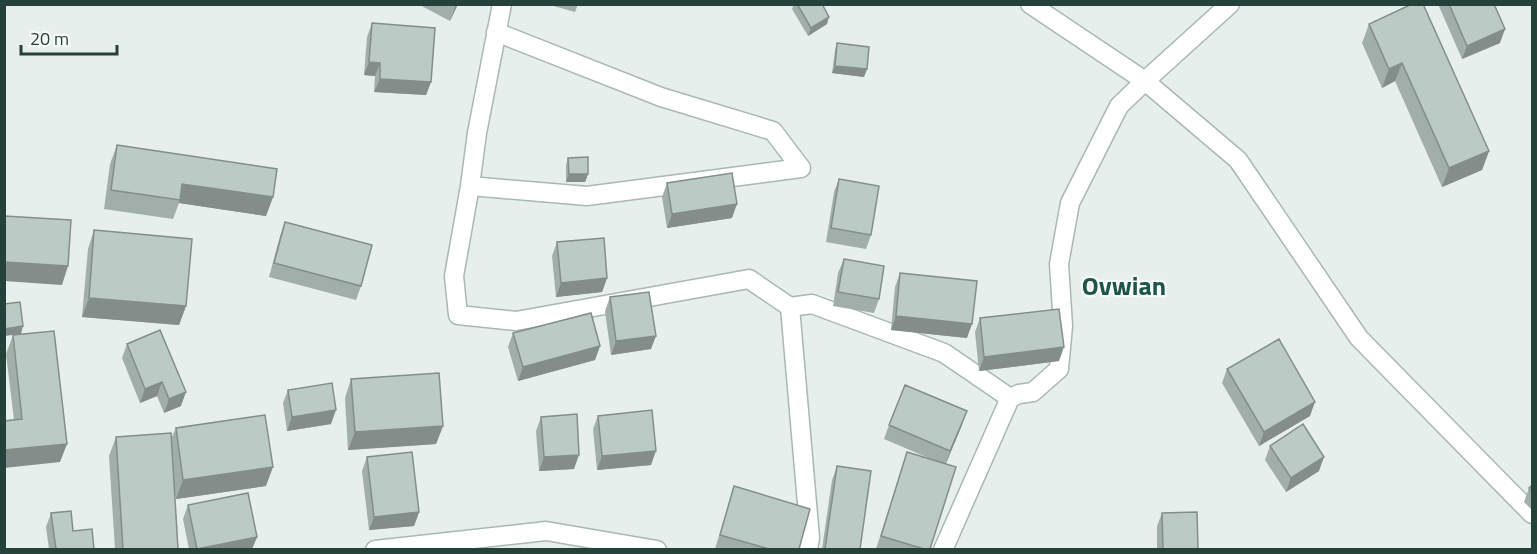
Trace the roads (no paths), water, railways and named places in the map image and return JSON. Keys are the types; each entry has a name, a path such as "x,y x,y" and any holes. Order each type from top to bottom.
{"street":[{"path":"502,4 477,133 454,276 458,315 516,321 750,279 790,307 812,304 944,352 1010,398"},
{"path":"1030,4 1144,81 1238,159 1359,338 1533,514"},
{"path":"943,549 1010,398 1033,392 1059,369 1063,326 1059,264 1070,203 1119,106 1230,4"},
{"path":"470,186 587,196 801,168 773,131 661,97 496,32"},
{"path":"790,307 810,538 808,549"},
{"path":"375,549 546,531 655,549"}],"district":[{"name":"Ovwian","path":"1124,286"}]}
